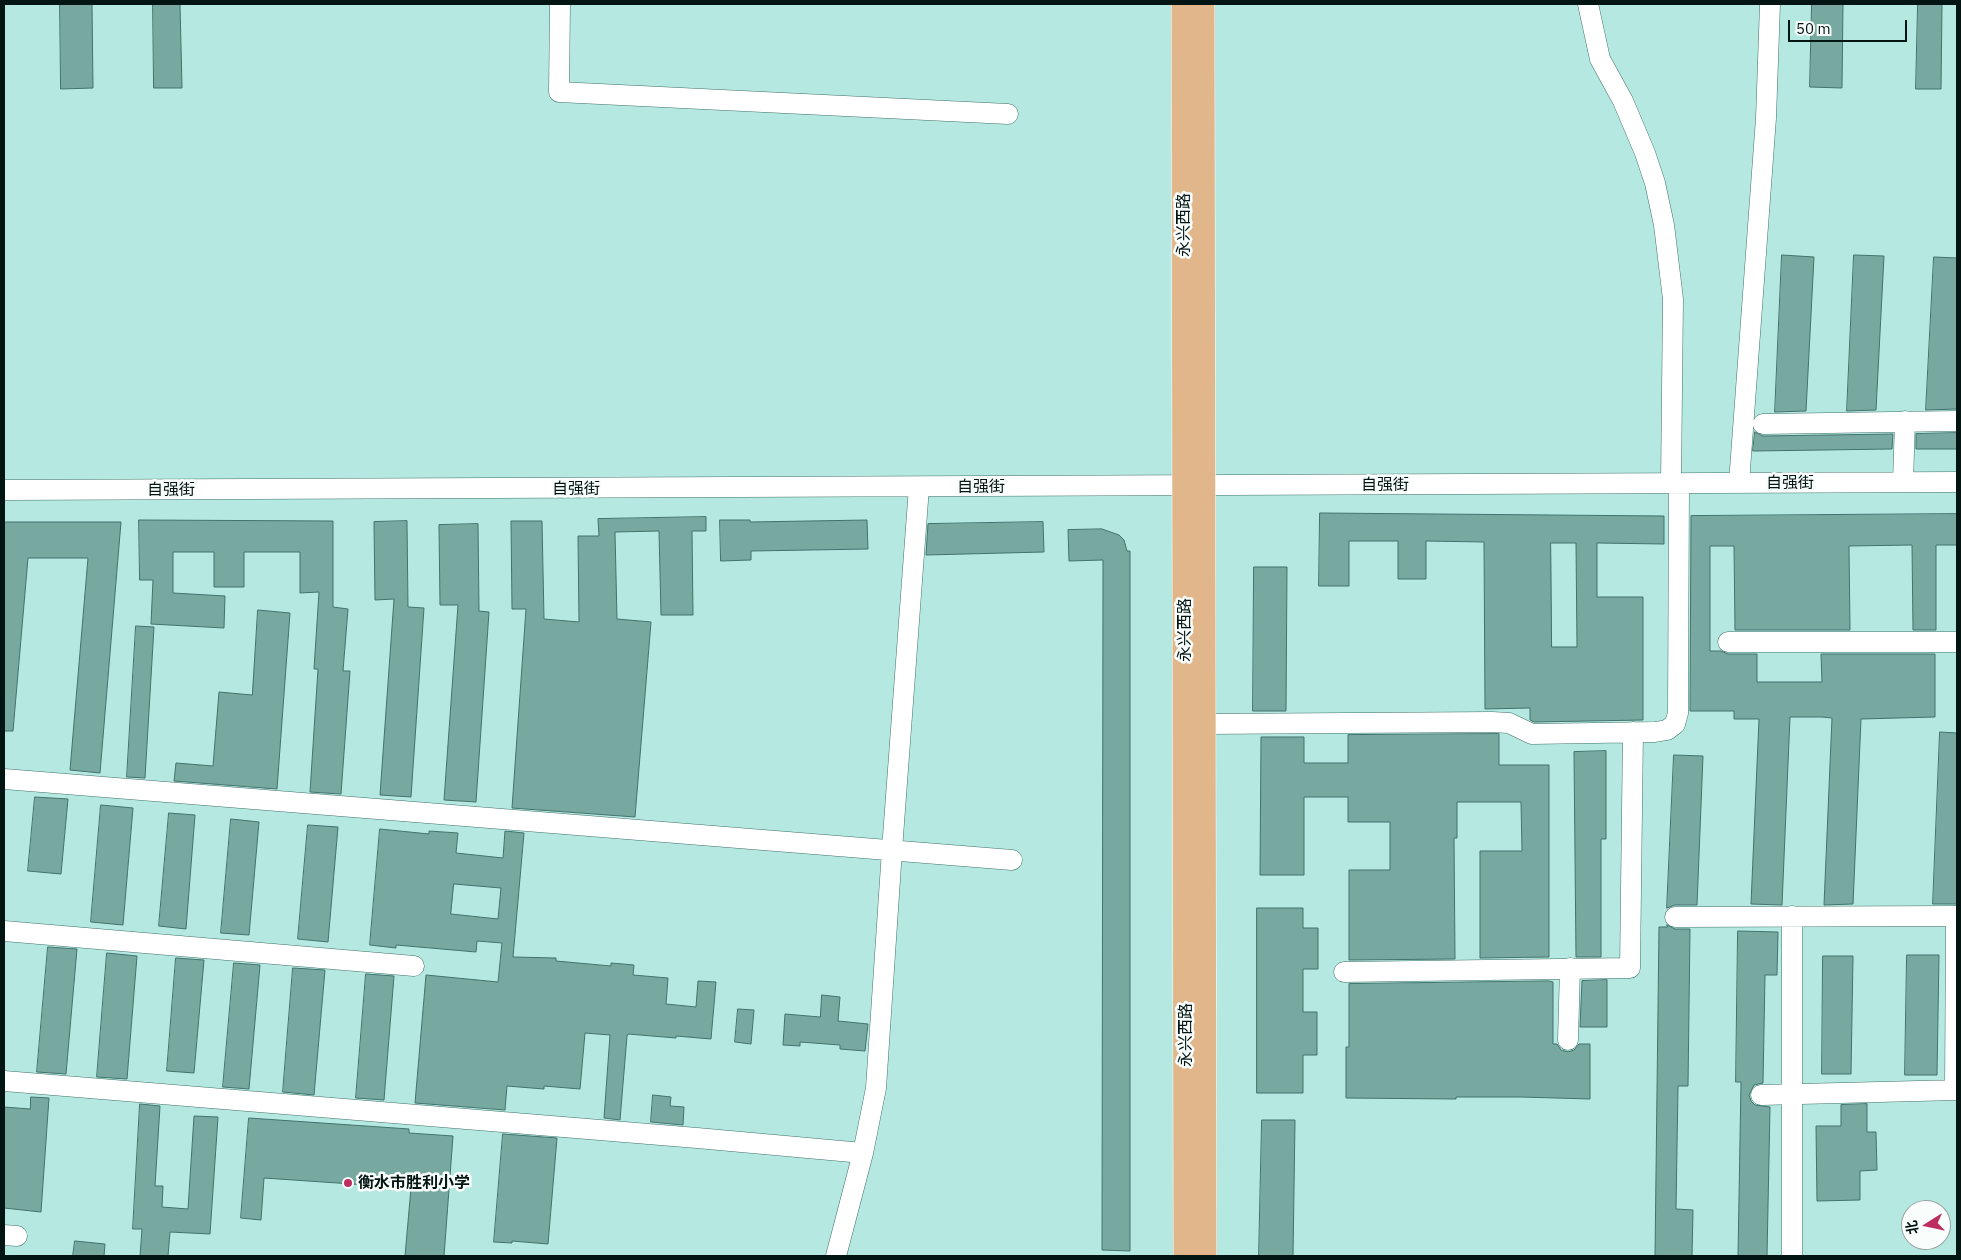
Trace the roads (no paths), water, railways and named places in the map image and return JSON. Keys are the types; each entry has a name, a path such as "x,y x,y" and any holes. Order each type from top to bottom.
{"main road":[{"name":"永兴西路","path":"1184,4 1194,486 1204,724 1204,1256"},
{"name":"永兴西路","path":"1186,1256 1194,486 1202,4"}],"street":[{"path":"560,4 559,92 1008,114"},
{"path":"1204,724 1492,722 1509,723 1532,734 1667,730 1675,724 1678,713 1673,299 1664,225 1655,183 1645,153 1622,101 1600,59 1588,4"},
{"path":"1739,483 1766,118 1770,4"},
{"path":"1902,482 1905,421"},
{"path":"1763,424 1957,421"},
{"name":"自强街","path":"4,490 1957,482"},
{"path":"836,1256 863,1154 876,1088 919,487"},
{"path":"1728,642 1957,642"},
{"path":"1344,972 1630,968 1633,732"},
{"path":"4,779 1012,860"},
{"path":"1792,916 1792,1256"},
{"path":"1675,917 1956,916 1956,1090 1761,1095"},
{"path":"4,930 414,966"},
{"path":"1568,1040 1570,968"},
{"path":"4,1081 696,1138 863,1154"}],"place":[{"name":"衡水市胜利小学","path":"348,1183"}]}
